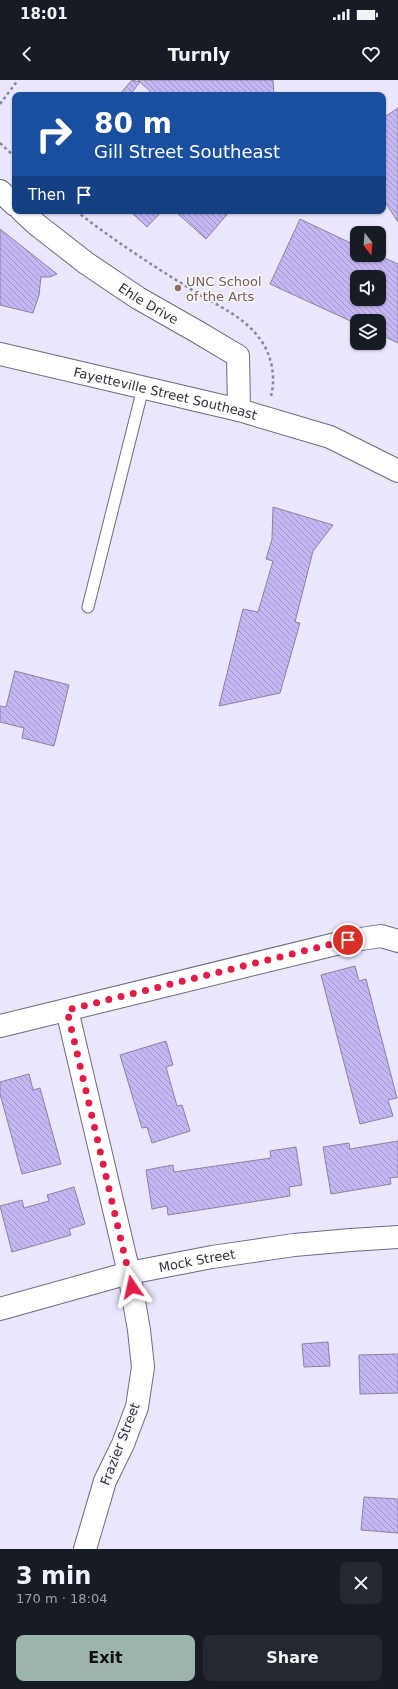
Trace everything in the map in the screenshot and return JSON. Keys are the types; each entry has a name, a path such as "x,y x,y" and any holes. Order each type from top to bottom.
{"street":[{"path":"0,191 12,202"},
{"name":"Ehle Drive","path":"25,214 54,239 105,277 138,298 238,356 239,410"},
{"name":"Fayetteville Street Southeast","path":"0,354 239,410 330,437 398,471"},
{"path":"0,1026 348,940 381,936 398,941"},
{"name":"Frazier Street","path":"67,1010 129,1273 139,1330 143,1367 137,1407 123,1444 105,1481 85,1549"},
{"name":"Mock Street","path":"0,1309 129,1273 212,1257 294,1246 398,1237"}],"lane":[{"path":"88,607 143,388"}],"path":[{"path":"0,104 18,80"},
{"path":"0,143 12,154"},
{"path":"80,214 158,269 209,302"}],"building":[{"path":"132,80 140,82 132,92 122,92"},
{"path":"138,80 273,80 274,92 151,92"},
{"path":"398,108 398,222 386,204 386,116"},
{"path":"133,214 159,214 147,227"},
{"path":"178,214 227,214 206,239"},
{"path":"300,219 350,243 350,262 386,262 386,259 398,264 398,343 386,337 386,314 350,314 350,321 270,284"},
{"path":"0,229 57,274 50,277 41,277 39,295 33,313 0,305"},
{"path":"273,507 333,525 313,551 295,622 300,623 280,693 219,706 243,609 258,612 273,561 266,559 272,539"},
{"path":"15,671 69,685 54,746 22,738 24,728 0,722 0,706 6,707"},
{"path":"355,966 359,981 366,979 397,1098 388,1100 393,1116 360,1124 321,975"},
{"path":"166,1041 173,1065 166,1067 177,1106 182,1105 190,1131 152,1143 147,1127 142,1128 120,1055"},
{"path":"29,1074 33,1090 40,1088 61,1164 22,1174 0,1094 0,1082"},
{"path":"398,1141 398,1177 390,1178 391,1184 331,1194 323,1147 349,1143 350,1149"},
{"path":"296,1147 302,1185 289,1187 290,1196 168,1215 167,1206 152,1209 146,1170 173,1165 174,1172 271,1158 270,1151"},
{"path":"74,1187 85,1224 69,1229 71,1235 12,1252 0,1206 22,1200 24,1208 49,1201 47,1195"},
{"path":"328,1342 330,1366 304,1367 302,1344"},
{"path":"398,1354 398,1393 360,1394 359,1355"},
{"path":"364,1497 398,1499 398,1533 361,1530"}],"place":[{"name":"UNC School of the Arts","path":"178,288"}],"route":[{"path":"132,1287 67,1010 348,940"}]}
